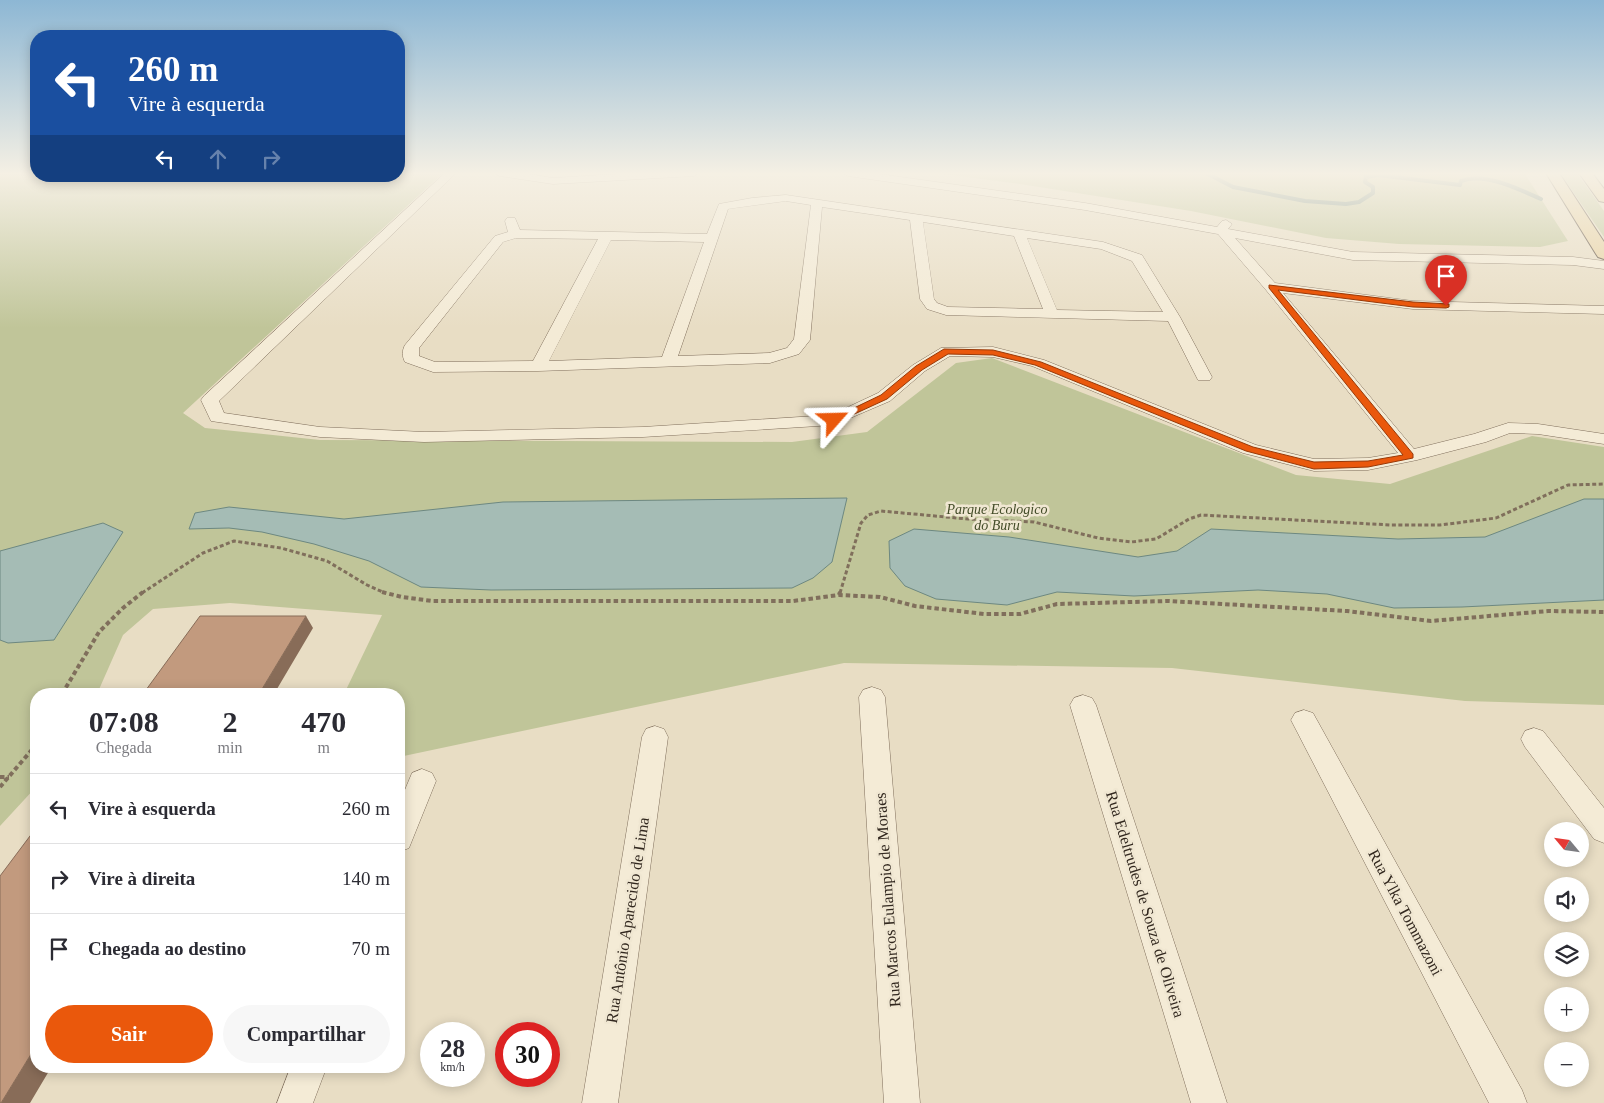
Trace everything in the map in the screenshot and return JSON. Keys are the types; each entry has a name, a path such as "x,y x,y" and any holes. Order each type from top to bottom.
{"main road":[{"path":"1583,224 1603,257"}],"street":[{"path":"397,224 210,400 217,417 320,432 424,438 643,432 834,420 884,397 919,368 947,351 993,352 1038,363 1250,449 1314,466 1368,464 1410,456 1480,438 1508,428 1538,429 1604,439"},
{"path":"668,362 717,224"},
{"path":"712,238 607,236 513,227 499,239 411,348 410,359 433,367 538,366 770,358 793,351 802,340 815,224"},
{"path":"917,224 927,299 932,306 946,311 1173,317"},
{"path":"960,224 1104,246 1138,258 1173,317 1204,377"},
{"path":"1206,224 1224,227 1410,456"},
{"path":"1211,224 1306,249 1353,256 1573,261 1603,257"},
{"path":"1019,233 1052,314"},
{"path":"538,366 607,236"},
{"path":"1271,287 1413,305 1604,310"},
{"name":"Rua Marcos Eulampio de Moraes","path":"872,697 902,1103"},
{"name":"Rua Edeltrudes de Souza de Oliveira","path":"1083,705 1209,1103"},
{"name":"Rua Ylka Tommazoni","path":"1304,720 1509,1103"},
{"name":"Rua Antônio Aparecido de Lima","path":"600,1103 655,737"},
{"path":"1534,739 1604,830"},
{"path":"405,825 422,782"},
{"path":"295,1103 306,1073"}],"path":[{"path":"839,595 861,523 868,515 881,511 968,519 1034,522 1098,538 1131,542 1156,539 1189,519 1201,515 1391,525 1440,525 1496,518 1568,485 1604,484"},
{"path":"66,688 100,630 132,600 176,568 212,548 232,541 282,549 328,562 373,588 400,597 432,601 793,601 839,595 880,597 916,606 984,614 1020,614 1057,604 1168,601 1347,611 1431,621 1466,620 1548,611 1604,612"},
{"path":"0,787 30,752"},
{"path":"0,777 9,777"}],"green space":[{"name":"Parque Ecologico do Buru","path":"0,224 387,224 183,413 205,428 320,440 792,442 867,432 956,363 992,358 1296,475 1390,484 1532,436 1604,447 1604,705 1465,701 1172,668 844,663 405,756 405,688 347,688 382,615 230,603 153,609 123,635 100,688 30,688 30,794 0,826"},
{"path":"1258,224 1557,224 1568,241 1540,247 1399,244 1326,238"},
{"path":"1595,224 1604,224 1604,237"}],"water":[{"path":"847,498 832,562 813,578 792,588 491,590 421,587 369,561 314,544 262,532 229,528 189,529 195,513 229,507 344,519 503,502"},
{"path":"1584,499 1604,499 1604,600 1462,607 1394,608 1327,594 1258,590 1134,596 1057,592 1007,605 936,599 905,586 890,568 889,541 914,529 1009,537 1138,557 1177,551 1211,529 1398,539 1485,537"},
{"path":"103,523 123,532 54,640 8,643 0,640 0,551"}],"building":[{"path":"200,616 306,616 263,688 147,688"},
{"path":"30,836 30,1056 1,1103 0,1103 0,876"}],"route":[{"path":"834,420 884,397 919,368 947,351 993,352 1038,363 1250,449 1314,466 1368,464 1396,459 1410,456 1271,287 1413,305 1446,306"}]}
